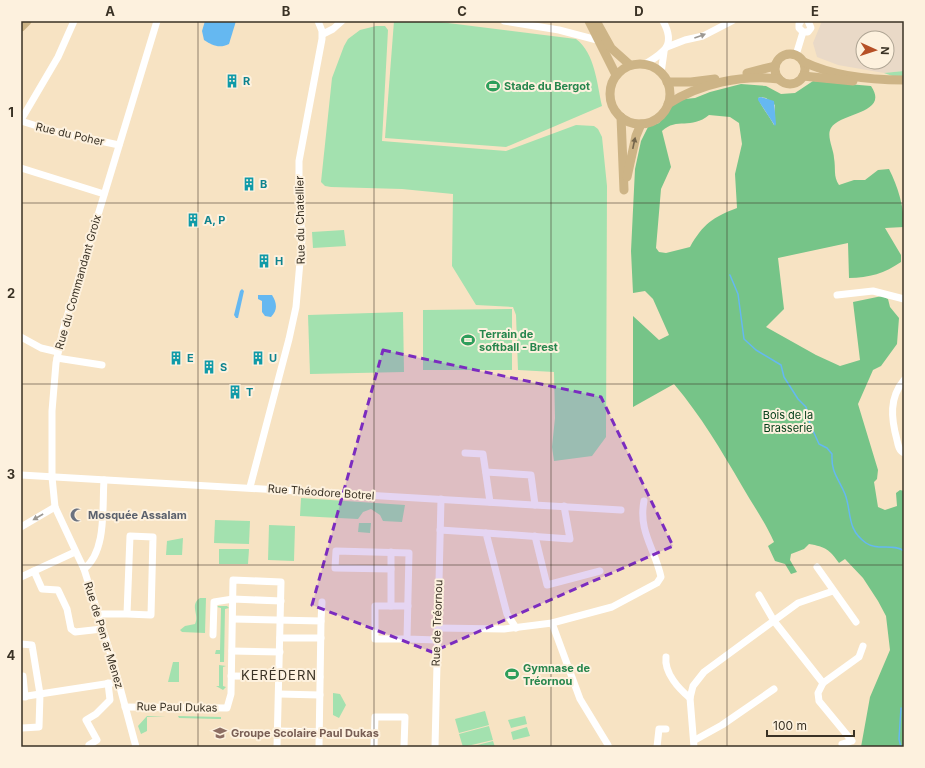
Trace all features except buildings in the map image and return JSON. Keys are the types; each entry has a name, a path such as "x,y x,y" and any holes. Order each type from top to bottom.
{"main road":[{"path":"21,27 27,21"},
{"path":"592,23 598,40 616,75"},
{"path":"592,23 611,48 630,65"},
{"path":"778,79 775,73 775,66 778,59 785,54 796,55 804,62 823,70 862,77 904,80"},
{"path":"668,104 669,97 667,82 661,73 645,64 630,65 616,75 610,92 614,110 627,121 641,124 658,118 668,104 687,92 756,76 778,79 790,84 799,81 803,76 805,69 804,62"},
{"path":"667,82 712,80 775,66"},
{"path":"803,76 904,86"},
{"path":"621,117 624,190 636,136 641,124"}],"street":[{"path":"21,121 58,57 74,21"},
{"name":"Rue du Commandant Groix","path":"84,569 55,507 52,477 52,411 58,355 104,194 157,21"},
{"name":"Rue du Chatellier","path":"250,487 291,334 296,307 302,239 298,192 299,161 322,34 318,21"},
{"path":"322,34 333,29 342,21"},
{"path":"504,21 581,35 598,40"},
{"path":"661,73 665,50 669,41 669,34 663,21"},
{"path":"645,64 665,50 685,40 703,36 732,21"},
{"path":"804,32 808,32 810,28 808,21"},
{"path":"797,22 800,30 804,32"},
{"path":"581,35 592,23"},
{"path":"796,55 804,32"},
{"name":"Rue du Poher","path":"21,121 53,131 119,145"},
{"path":"21,168 104,194"},
{"path":"837,295 873,291 904,299"},
{"path":"21,337 58,355 102,365"},
{"path":"904,380 898,387 891,413 899,447 904,453"},
{"path":"465,453 483,454 490,502"},
{"path":"486,472 531,475 535,505"},
{"name":"Rue Théodore Botrel","path":"21,475 250,487 621,510"},
{"name":"Rue de Pen ar Menez","path":"104,480 100,545 91,564 84,569 136,747"},
{"name":"Rue de Tréornou","path":"435,747 441,499"},
{"path":"437,628 516,628 552,623 612,607 661,580 659,568 644,530 642,520 644,501"},
{"path":"440,530 570,539 564,506"},
{"path":"21,527 55,507"},
{"path":"486,533 507,614 516,628"},
{"path":"98,614 151,615 153,537 130,536 127,614"},
{"path":"535,536 547,585 600,571"},
{"path":"391,569 335,568 336,551 409,553 407,639"},
{"path":"21,577 75,552"},
{"path":"391,606 392,552"},
{"path":"817,567 833,592 856,622"},
{"path":"34,571 42,589 58,590 66,609 71,628 75,632 102,629"},
{"path":"277,747 279,694 279,676 280,652 280,620 281,601 281,582 233,580 231,676 279,676 320,677"},
{"path":"774,689 694,743 690,698 693,686 704,672 798,603 833,592"},
{"path":"759,595 774,621 823,683"},
{"path":"213,635 214,602 233,599 281,601"},
{"path":"319,747 322,602"},
{"path":"408,606 376,606 375,639 437,640"},
{"path":"232,619 321,621"},
{"path":"552,623 577,693 608,745"},
{"path":"280,638 321,638"},
{"path":"21,644 32,645 40,694 39,727 22,728"},
{"path":"842,744 852,741 819,701 818,693 823,683 859,657 864,646"},
{"path":"232,651 280,652"},
{"path":"666,658 666,665 673,682 690,698"},
{"path":"21,676 23,676 23,697 118,682"},
{"name":"Rue Paul Dukas","path":"125,707 227,708 229,706 231,676"},
{"path":"89,745 97,740 86,720 96,714 110,700 108,683"},
{"path":"279,694 320,695"},
{"path":"374,747 375,717 404,717 404,747"},
{"path":"658,747 659,729 666,729"},
{"path":"278,731 319,732"}],"highlighted area":[{"path":"383,350 601,397 673,546 432,652 312,605"}],"shaded area":[{"path":"822,21 904,21 904,71 884,73 867,70 895,70 895,30 855,30 855,68 838,65 817,57 813,43"}],"green space":[{"name":"Stade du Bergot","path":"394,21 432,21 576,39 587,52 591,61 597,79 602,106 506,147 385,138"},
{"path":"376,26 385,26 388,30 382,141 506,151 576,125 594,126 598,129 602,137 607,186 606,437 592,456 554,461 552,447 555,418 554,372 518,370 516,315 513,307 476,305 452,266 453,194 402,189 331,187 325,186 321,182 332,78 348,39 360,30"},
{"path":"904,71 904,80 884,73"},
{"name":"Bois de la Brasserie","path":"813,81 871,86 875,95 874,102 862,112 836,123 831,128 829,135 834,155 836,179 839,185 854,180 865,180 878,170 889,169 902,204 904,227 885,228 901,255 901,262 883,272 870,276 849,278 848,243 778,258 784,309 766,327 816,355 840,366 860,360 853,302 882,296 888,299 890,307 899,318 897,344 881,366 873,370 858,404 878,470 877,479 874,482 878,507 885,510 897,506 896,493 900,490 904,491 904,747 861,747 870,697 890,650 886,616 863,578 845,559 839,563 827,549 815,545 809,544 804,549 791,554 790,560 797,572 791,574 785,564 775,561 768,546 774,542 763,521 710,434 693,408 674,384 633,407 633,316 659,340 669,335 653,299 645,291 633,293 631,251 635,169 641,141 648,127 659,123 675,102 695,98 710,92 741,84 766,86 781,94 795,93","holes":["758,98 766,98 775,105 774,125","709,115 730,117 739,123 742,144 735,174 737,208 709,222 699,232 690,247 666,253 659,252 656,248 661,189 671,167 662,131 673,125 696,122"]},
{"path":"344,230 346,246 313,248 312,232"},
{"name":"Terrain de softball - Brest","path":"512,309 512,370 423,370 423,310"},
{"path":"403,312 404,372 310,374 308,315"},
{"path":"301,498 405,505 402,522 383,521 380,515 371,509 363,512 358,519 300,516"},
{"path":"215,520 250,521 249,544 214,543"},
{"path":"359,523 371,523 370,533 358,532"},
{"path":"269,525 295,526 294,561 268,560"},
{"path":"183,538 182,555 166,555 167,541"},
{"path":"219,549 249,549 248,564 219,564"},
{"path":"200,598 206,598 205,633 182,632 180,630 185,626 195,624 195,604"},
{"path":"227,606 229,608 225,609 224,662 220,662 220,654 215,654 216,650 220,650 221,608 217,607"},
{"path":"173,662 179,662 179,682 168,682"},
{"path":"219,665 226,666 223,667 223,686 226,687 223,690 216,686 219,686"},
{"path":"333,693 340,694 346,705 339,718 333,715"},
{"path":"485,711 489,725 459,733 455,719"},
{"path":"147,716 166,716 147,717 147,731 141,734 138,726"},
{"path":"178,716 221,717 221,719 179,718"},
{"path":"525,716 527,724 511,728 508,720"},
{"path":"489,726 493,740 463,747 459,734"},
{"path":"527,727 530,736 513,740 511,732"},
{"path":"493,741 495,747 470,747"}],"water":[{"path":"205,21 236,21 229,44 219,46 213,45 204,40 202,31"},
{"path":"761,97 774,101 775,126 758,100 758,98"},
{"path":"242,289 244,291 238,318 236,318 234,315 240,291"},
{"path":"258,295 272,295 275,301 276,309 271,317 265,316 262,312 262,301 258,299"}],"waterway":[{"path":"730,275 738,294 744,339 756,350 781,365 784,377 798,399 806,407 810,424 819,444 827,448 832,454 834,471 845,494 852,526 855,532 860,538 870,545 895,548 904,551"},
{"path":"901,708 899,739 901,747"}],"place":[{"name":"R","path":"232,81"},
{"name":"Stade du Bergot","path":"493,86"},
{"name":"B","path":"249,184"},
{"name":"A, P","path":"193,220"},
{"name":"H","path":"264,261"},
{"name":"Terrain de softball - Brest","path":"468,340"},
{"name":"E","path":"176,358"},
{"name":"U","path":"258,358"},
{"name":"S","path":"209,367"},
{"name":"T","path":"235,392"},
{"name":"Mosquée Assalam","path":"77,515"},
{"name":"Gymnase de Tréornou","path":"512,674"},
{"name":"Groupe Scolaire Paul Dukas","path":"220,733"}],"district":[{"name":"KERÉDERN","path":"279,675"}]}
